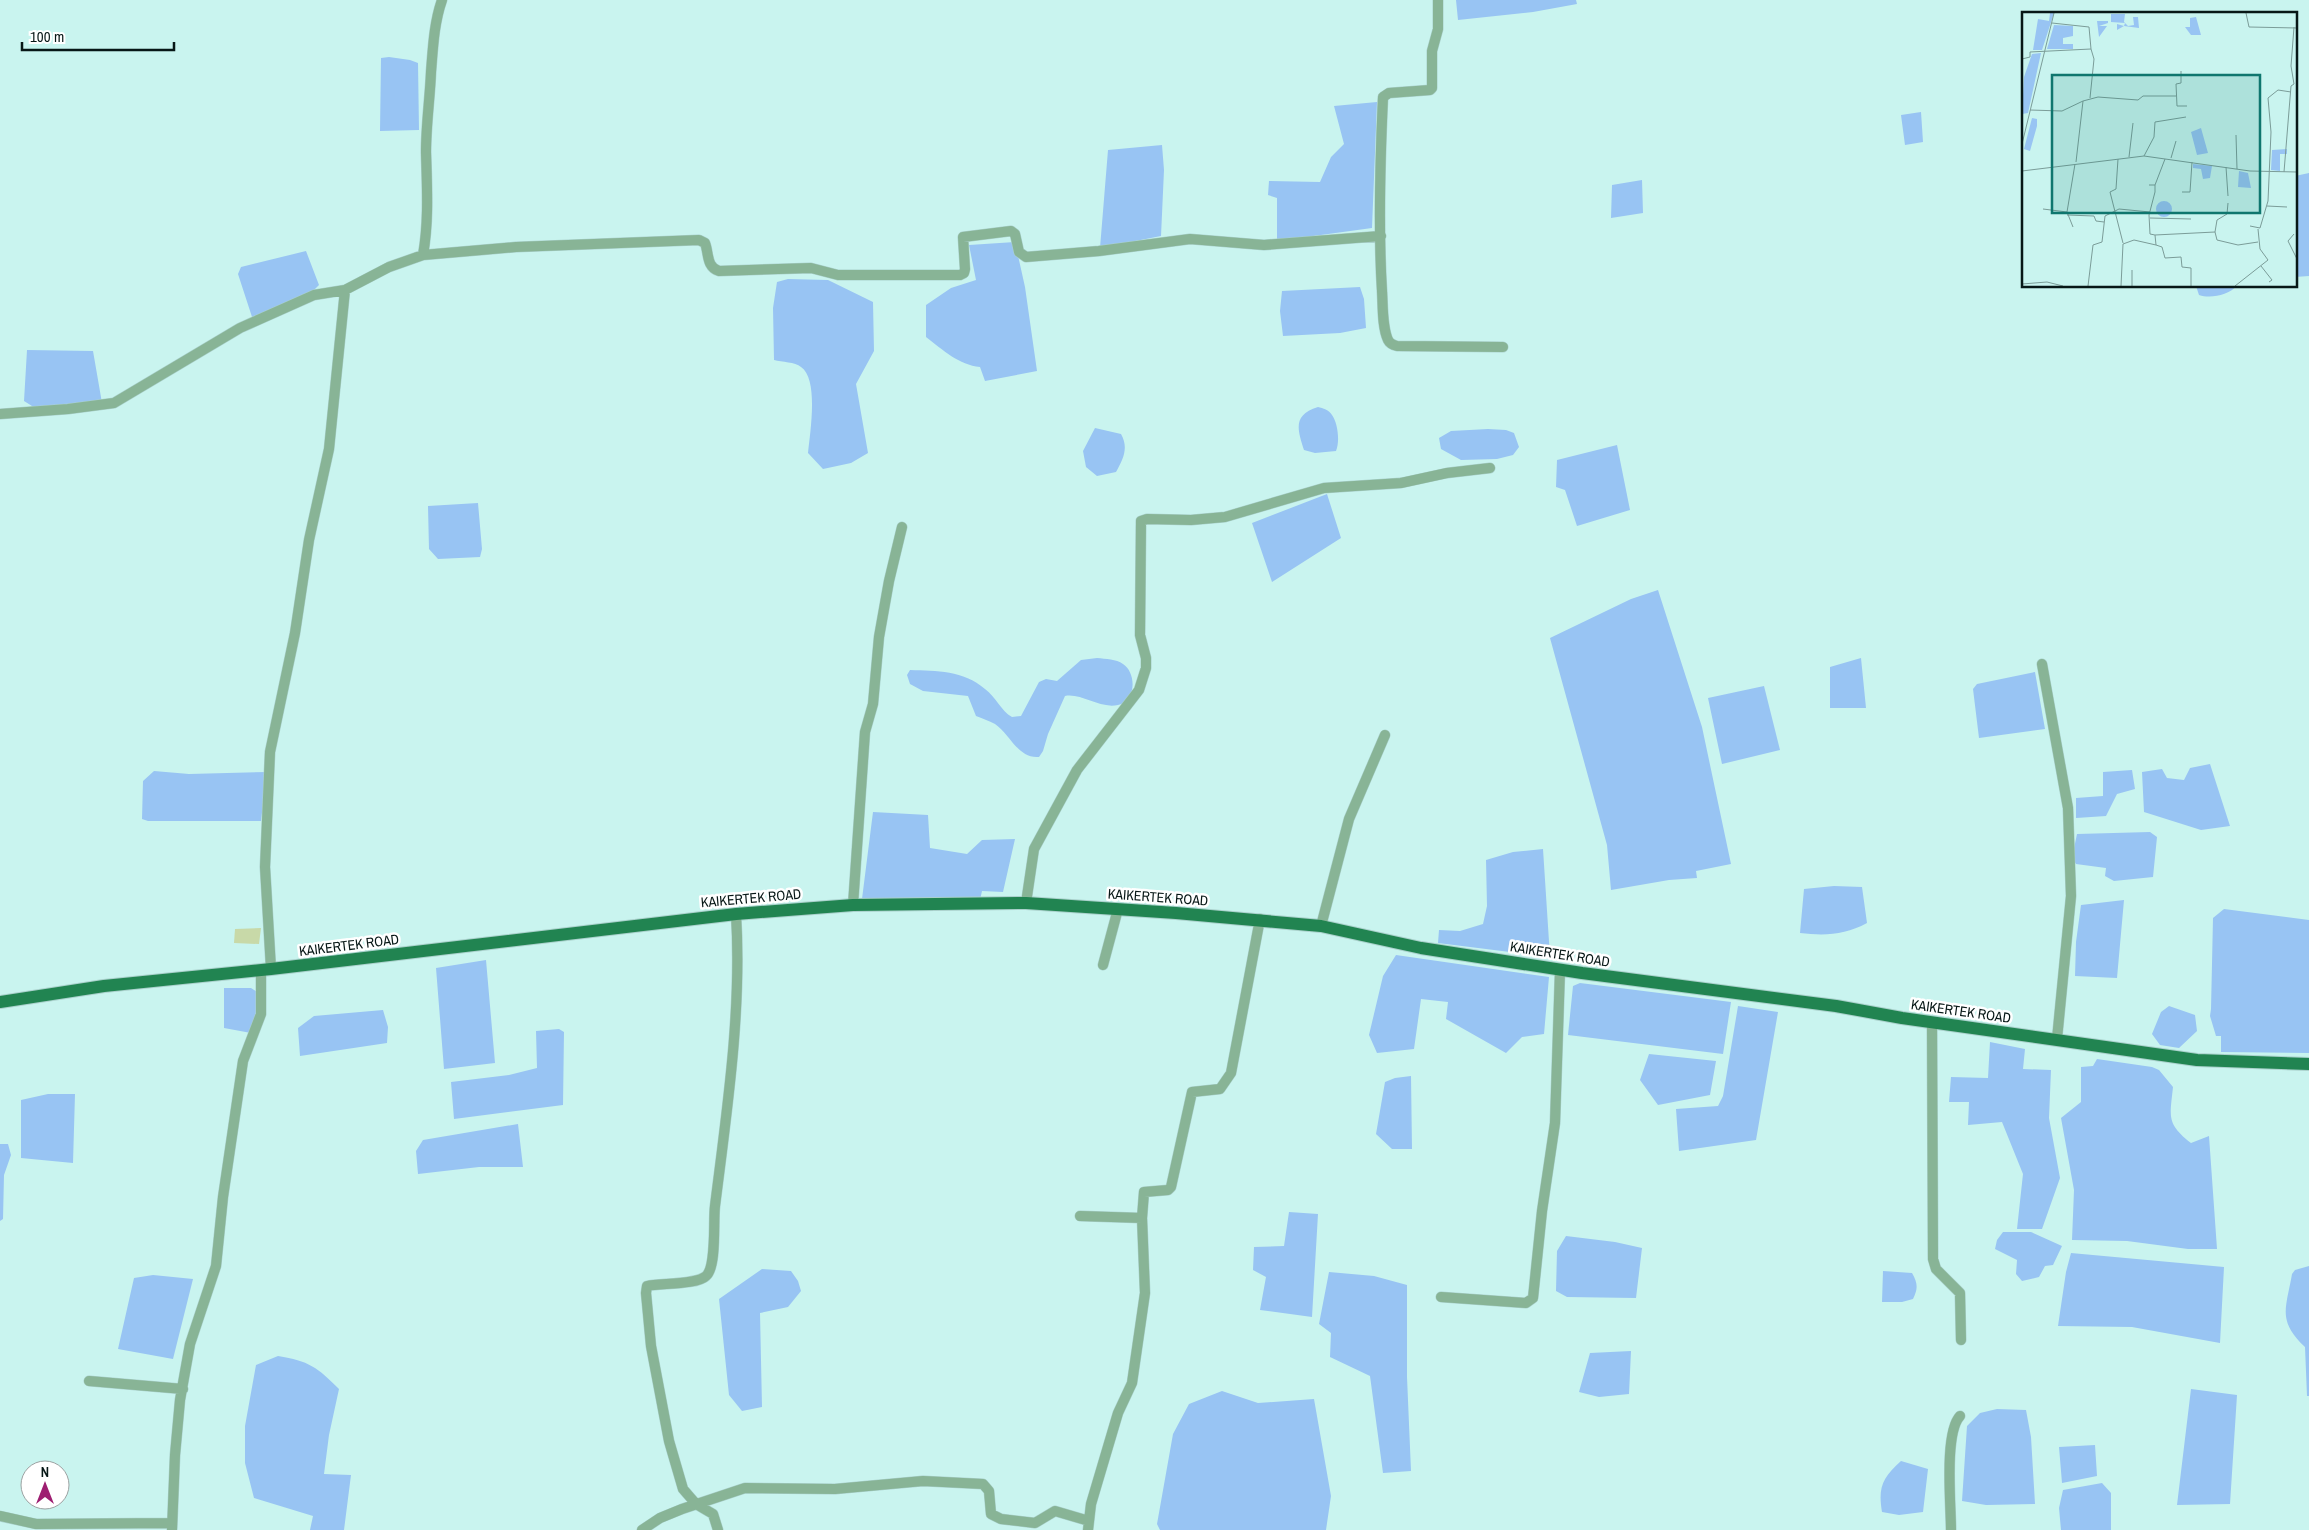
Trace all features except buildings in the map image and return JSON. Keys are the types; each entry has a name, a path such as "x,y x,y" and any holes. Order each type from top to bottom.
{"main road":[{"name":"KAIKERTEK ROAD","path":"0,1002 104,986 266,970 736,914 853,905 1026,903 1321,926 1421,948 1560,970 1836,1006 1932,1022 2197,1060 2309,1065"}],"street":[{"path":"423,255 426,238 428,195 426,151 432,62 436,16 442,0"},
{"path":"1438,0 1438,29 1432,51 1432,88 1430,90 1389,93 1383,97 1379,172 1381,236 1379,252 1383,314 1387,339 1391,344 1397,346 1503,347"},
{"path":"0,414 68,409 114,403 240,328 314,295 345,290 389,267 423,255 516,247 699,240 705,242 710,265 718,271 811,268 838,275 960,275 965,269 963,237 1010,231 1015,234 1019,252 1026,257 1098,251 1190,239 1264,245 1381,236"},
{"path":"0,1516 36,1524 172,1526 175,1456 190,1344 216,1266 223,1197 243,1061 261,1014 266,970 265,867 270,752 295,633 310,540 329,449 345,290"},
{"path":"1026,903 1034,849 1077,770 1139,690 1146,668 1146,658 1140,635 1141,521 1147,519 1192,520 1225,517 1324,488 1401,483 1447,473 1490,468"},
{"path":"853,905 865,732 873,704 879,637 889,581 902,527"},
{"path":"2042,664 2068,808 2071,896 2057,1039"},
{"path":"1321,926 1349,819 1385,735"},
{"path":"1104,965 1118,909"},
{"path":"718,1530 713,1514 696,1504 683,1489 669,1441 651,1346 646,1293 647,1286 696,1280 706,1276 712,1267 715,1208 726,1128 739,954 736,914"},
{"path":"642,1530 660,1518 745,1488 835,1489 923,1481 983,1484 989,1491 991,1514 1001,1520 1035,1523 1055,1511 1089,1525 1091,1504 1118,1412 1132,1383 1145,1293 1142,1218 1144,1192 1168,1190 1171,1187 1192,1092 1220,1089 1231,1073 1260,920"},
{"path":"1441,1296 1526,1303 1533,1298 1542,1211 1555,1124 1560,970"},
{"path":"1932,1022 1933,1259 1936,1269 1960,1293 1961,1340"},
{"path":"1080,1216 1142,1218"},
{"path":"89,1380 183,1389"},
{"path":"1951,1530 1950,1446 1954,1426 1960,1416"}],"green space":[{"path":"261,928 259,944 234,943 235,929"}],"water":[{"path":"1456,0 1576,0 1577,4 1533,12 1458,20"},
{"path":"389,57 418,63 419,130 380,131 381,58"},
{"path":"1377,102 1372,228 1277,241 1277,198 1268,195 1269,181 1320,182 1331,157 1344,144 1334,106"},
{"path":"1921,112 1923,142 1905,145 1901,115"},
{"path":"1162,145 1164,170 1161,236 1100,248 1108,150"},
{"path":"2309,173 2309,276 2296,277 2296,176"},
{"path":"1642,180 1643,213 1611,218 1612,185"},
{"path":"1015,242 1025,287 1037,371 985,381 980,367 958,360 926,337 926,305 951,288 976,280 969,245"},
{"path":"306,251 319,285 311,293 253,320 238,274 241,267"},
{"path":"788,279 828,280 873,302 874,351 856,384 868,453 851,463 823,469 808,453 812,394 807,373 795,364 774,360 773,308 777,282"},
{"path":"1360,287 1364,299 1366,328 1340,333 1283,336 1280,311 1282,291"},
{"path":"2197,288 2234,288 2224,294 2209,297 2199,295"},
{"path":"27,350 93,351 102,403 40,411 24,401"},
{"path":"1318,407 1331,413 1334,418 1338,438 1336,451 1315,453 1304,450 1299,423 1304,414"},
{"path":"1095,428 1121,434 1125,449 1116,472 1097,476 1086,467 1083,451"},
{"path":"1506,430 1514,433 1519,447 1513,455 1497,459 1461,460 1441,449 1439,438 1451,431"},
{"path":"1617,445 1630,510 1577,526 1565,490 1556,487 1557,460"},
{"path":"1327,494 1341,538 1272,582 1252,523"},
{"path":"478,503 482,549 480,557 438,559 429,549 428,506"},
{"path":"1658,590 1702,727 1731,864 1696,871 1697,878 1669,880 1611,890 1607,845 1550,638 1631,599"},
{"path":"1097,658 1117,661 1128,668 1131,674 1132,687 1128,699 1124,703 1111,706 1078,697 1065,696 1039,757 1025,754 995,724 976,716 968,696 923,691 910,684 907,675 910,670 949,673 968,678 989,692 1012,717 1021,716 1039,682 1046,679 1057,681 1081,660"},
{"path":"1861,658 1866,708 1830,708 1830,667"},
{"path":"2035,672 2045,729 1979,738 1973,689 1977,684"},
{"path":"1764,686 1780,750 1722,764 1708,698"},
{"path":"2210,764 2230,826 2201,830 2144,812 2142,772 2162,769 2167,778 2184,780 2190,768"},
{"path":"2132,770 2135,789 2117,794 2106,816 2076,818 2076,798 2103,796 2103,772"},
{"path":"154,771 189,774 267,772 261,821 148,821 142,819 143,781"},
{"path":"873,812 928,815 930,848 967,854 982,840 1015,839 1003,892 982,891 980,900 862,899"},
{"path":"2150,832 2157,837 2153,877 2114,881 2105,876 2106,868 2076,864 2072,858 2077,834"},
{"path":"1543,849 1550,957 1438,943 1439,930 1460,931 1483,924 1487,906 1486,860 1513,852"},
{"path":"1834,886 1862,887 1867,923 1835,934 1800,933 1804,889"},
{"path":"2124,900 2117,978 2075,976 2076,942 2081,905"},
{"path":"2224,909 2309,920 2309,1053 2221,1052 2221,1036 2216,1036 2210,1016 2213,918"},
{"path":"1396,955 1549,977 1544,1034 1522,1037 1506,1053 1446,1019 1448,1002 1421,999 1414,1049 1377,1053 1369,1035 1383,976"},
{"path":"486,960 495,1063 444,1069 436,968"},
{"path":"1580,983 1731,1002 1723,1054 1568,1035 1573,986"},
{"path":"224,988 251,988 259,993 260,1010 251,1033 224,1028"},
{"path":"1738,1006 1778,1012 1756,1140 1679,1151 1676,1109 1718,1106 1723,1096"},
{"path":"2169,1006 2195,1015 2197,1031 2179,1048 2160,1045 2152,1034 2161,1012"},
{"path":"383,1010 388,1027 387,1043 300,1056 298,1028 314,1016"},
{"path":"559,1029 564,1032 563,1105 454,1119 451,1082 509,1075 537,1068 536,1031"},
{"path":"1990,1042 2025,1049 2023,1069 2051,1070 2049,1118 2060,1178 2042,1229 2017,1229 2023,1174 2002,1122 1968,1125 1969,1102 1949,1102 1951,1077 1988,1078"},
{"path":"1649,1054 1716,1061 1710,1095 1658,1105 1640,1080"},
{"path":"2097,1059 2152,1067 2159,1070 2173,1087 2171,1113 2177,1130 2191,1143 2209,1136 2217,1249 2188,1249 2127,1241 2072,1240 2074,1190 2061,1118 2081,1102 2081,1067 2093,1066"},
{"path":"1411,1076 1412,1149 1392,1149 1376,1134 1385,1082 1395,1078"},
{"path":"48,1094 75,1094 73,1163 21,1158 21,1100"},
{"path":"518,1124 523,1167 479,1167 418,1174 416,1151 423,1140"},
{"path":"0,1144 8,1144 11,1155 4,1175 3,1219 0,1221"},
{"path":"1289,1212 1318,1214 1312,1317 1260,1310 1266,1277 1253,1270 1254,1247 1284,1246"},
{"path":"2003,1232 2031,1232 2062,1246 2053,1265 2045,1266 2039,1277 2022,1281 2016,1274 2017,1260 1995,1249 1997,1240"},
{"path":"1566,1236 1615,1242 1642,1248 1636,1298 1567,1297 1556,1291 1557,1251"},
{"path":"2071,1253 2224,1267 2220,1343 2132,1327 2058,1326 2066,1272"},
{"path":"2309,1266 2309,1396 2307,1396 2305,1347 2290,1329 2287,1321 2286,1305 2292,1274 2295,1270"},
{"path":"762,1269 791,1271 798,1281 801,1291 788,1307 760,1313 762,1407 742,1411 729,1395 719,1299"},
{"path":"1883,1271 1912,1273 1917,1286 1913,1299 1902,1302 1882,1302"},
{"path":"1329,1272 1374,1276 1407,1285 1407,1377 1411,1471 1383,1473 1370,1376 1330,1357 1331,1333 1319,1324"},
{"path":"153,1275 193,1279 173,1359 118,1349 134,1278"},
{"path":"1631,1351 1629,1394 1599,1397 1579,1392 1590,1353"},
{"path":"278,1356 298,1360 312,1366 325,1375 339,1389 329,1435 324,1474 351,1475 344,1530 310,1530 313,1516 254,1498 245,1463 245,1426 256,1365"},
{"path":"2191,1389 2237,1395 2230,1504 2177,1505"},
{"path":"1222,1391 1258,1403 1314,1399 1331,1496 1326,1530 1160,1530 1157,1524 1173,1434 1189,1404"},
{"path":"1997,1409 2026,1410 2031,1437 2035,1504 1986,1505 1962,1501 1967,1426 1980,1413"},
{"path":"2095,1445 2097,1476 2062,1483 2059,1447"},
{"path":"1901,1461 1928,1469 1923,1512 1899,1515 1882,1512 1881,1490 1883,1484 1889,1473"},
{"path":"2102,1483 2111,1493 2111,1530 2061,1530 2059,1508 2063,1490"}]}
